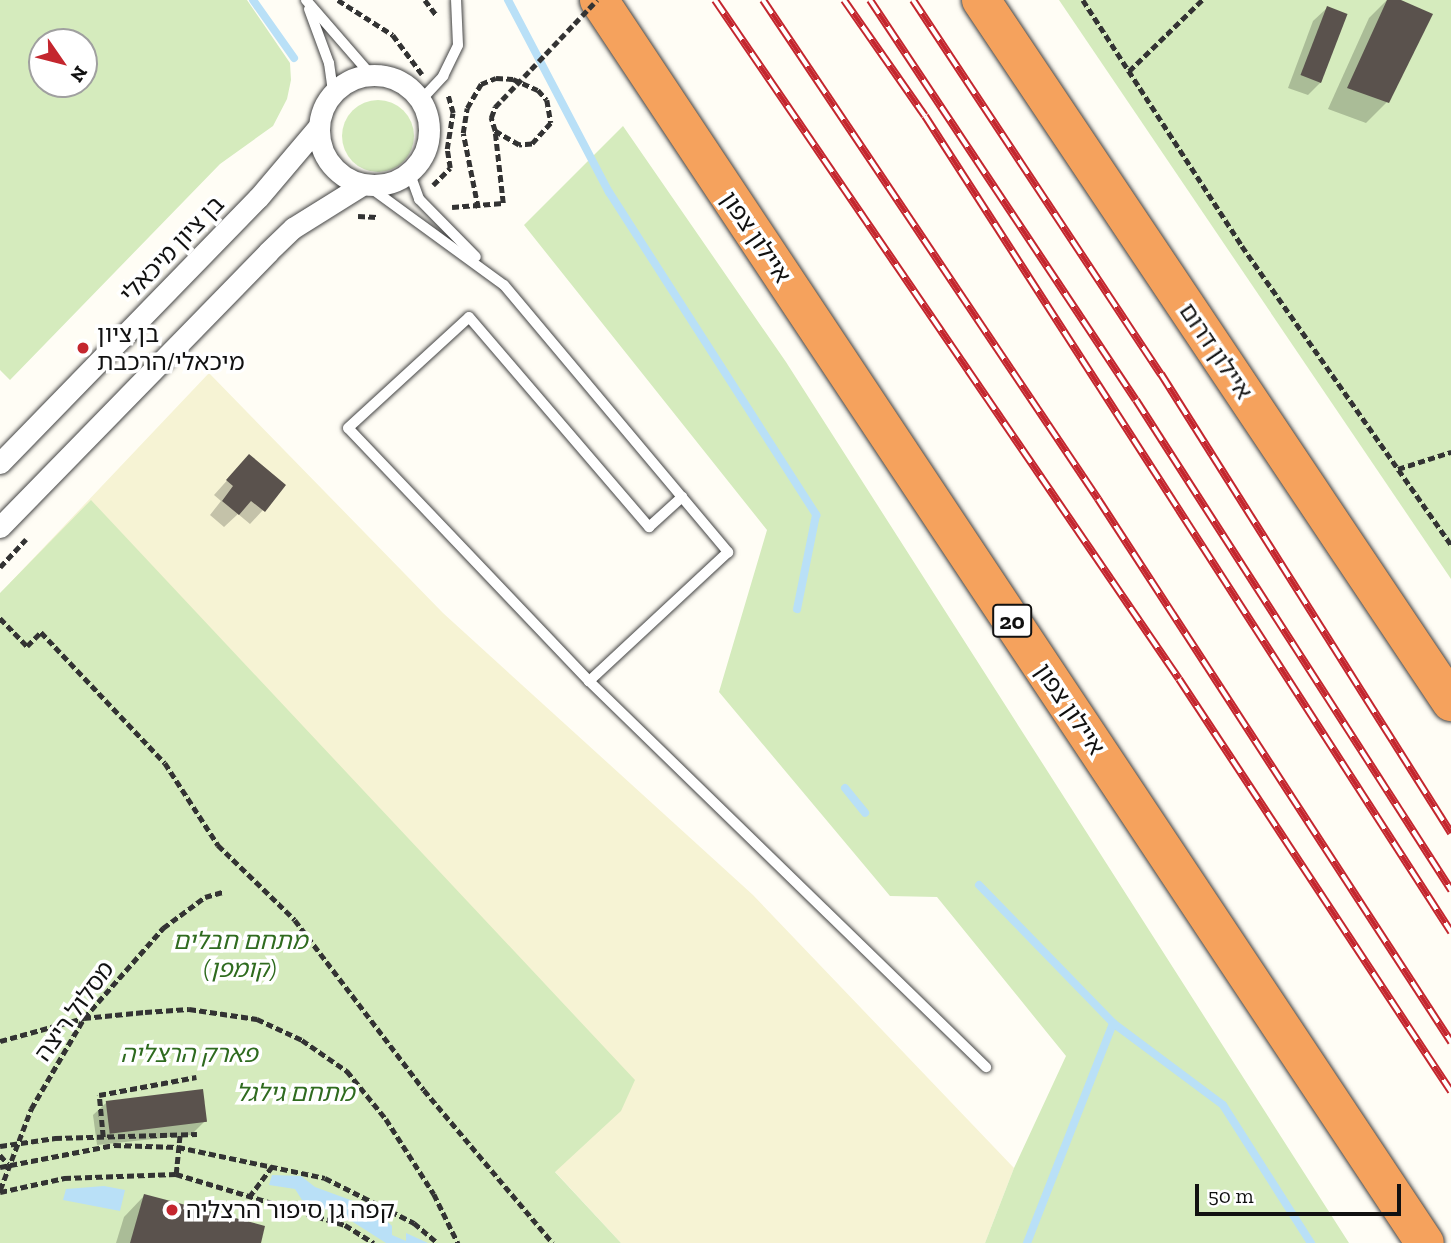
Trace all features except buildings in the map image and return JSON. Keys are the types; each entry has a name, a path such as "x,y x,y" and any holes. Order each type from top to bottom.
{"highway":[{"name":"איילון צפון","path":"598,0 1425,1243"},
{"name":"איילון דרום","path":"981,0 1451,702"}],"street":[{"path":"0,527 293,228 365,185 394,183 410,174 428,145 430,129 421,100 400,81 371,75 357,77 333,93 319,126 320,142 331,164 365,185"},
{"name":"בן ציון מיכאלי","path":"0,463 258,198 319,126"}],"lane":[{"path":"306,0 371,75"},
{"path":"306,0 329,63 333,93"},
{"path":"421,100 452,63 458,46 456,0"},
{"path":"410,174 419,200 495,277 728,552 589,681"},
{"path":"365,185 495,277"},
{"path":"682,497 649,527 469,317 348,428 589,681 986,1067"}],"path":[{"path":"495,131 519,145 532,144 551,123 547,100 528,84 496,78 481,84 467,108 463,133 478,208 503,203 495,131 491,118 495,107 598,0"},
{"path":"1083,0 1242,246 1451,545"},
{"path":"1129,71 1202,0"},
{"path":"347,219 374,216 384,220"},
{"path":"1398,469 1451,452"},
{"path":"0,567 28,537"},
{"path":"0,618 27,646 41,632 165,763 218,845 295,920 424,1090 554,1243"},
{"name":"מסלול ריצה","path":"0,1191 16,1143 48,1075 84,1018 163,928 205,897 223,892"},
{"path":"0,1041 84,1018 189,1009 257,1019 302,1040 347,1071 434,1194 458,1243"},
{"path":"103,1137 99,1095 196,1077"},
{"path":"176,1174 180,1133"},
{"path":"0,1146 103,1137 197,1134"},
{"path":"0,1167 114,1145 178,1147 272,1166 337,1183 414,1223 438,1243"},
{"path":"0,1155 9,1165"},
{"path":"249,1197 272,1166"},
{"path":"0,1191 64,1178 176,1174 345,1226 374,1243"}],"shaded area":[{"path":"209,373 443,613 753,895 1014,1168 985,1243 621,1243 10,583"}],"green space":[{"path":"0,0 247,0 290,63 291,80 287,99 273,126 220,164 10,380 0,370"},
{"path":"1059,0 1451,0 1451,579"},
{"path":"378,100 398,106 408,116 414,136 408,156 398,166 378,172 358,166 348,156 342,136 348,116 358,106"},
{"path":"623,126 786,362 1349,1243 985,1243 1014,1168 1066,1056 937,897 890,896 719,692 767,530 524,225"},
{"name":"פארק הרצליה","path":"91,500 635,1080 621,1111 555,1172 621,1243 0,1243 0,593"}],"water":[{"path":"272,1175 301,1176 315,1187 375,1209 392,1226 392,1235 406,1241 406,1233 428,1243 386,1243 342,1215 302,1200 295,1189 269,1185"},
{"path":"104,1186 125,1190 120,1211 63,1200 66,1189"}],"waterway":[{"path":"253,0 294,58"},
{"path":"508,0 609,192 816,515 797,609"},
{"path":"845,788 865,813"},
{"path":"979,885 1113,1023 1223,1105 1311,1243"},
{"path":"1027,1243 1113,1023"}],"railway":[{"path":"715,0 1179,679 1451,1091"},
{"path":"763,0 1098,499 1451,1042"},
{"path":"844,0 925,116 1451,932"},
{"path":"870,0 1136,400 1451,890"},
{"path":"913,0 1161,374 1451,833"}],"place":[{"name":"בן ציון מיכאלי/הרכבת","path":"83,348"},
{"name":"קפה גן סיפור הרצליה","path":"172,1210"}],"park label":[{"name":"מתחם חבלים (קומפן)","path":"240,955"},
{"name":"מתחם גילגל","path":"295,1093"}]}
